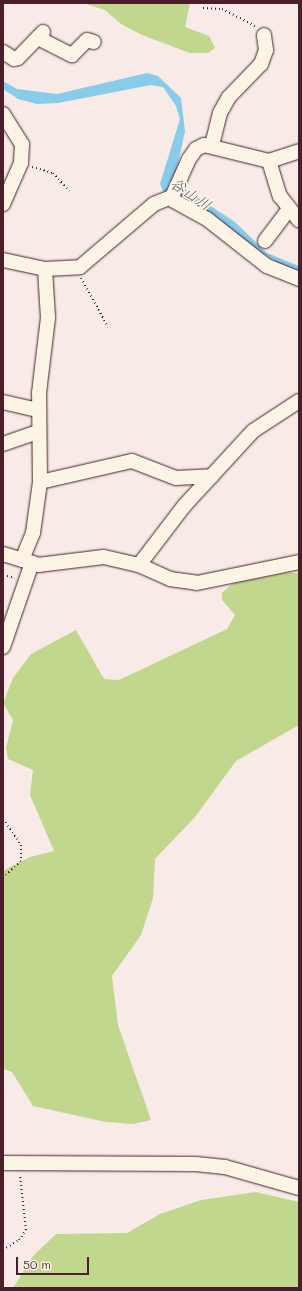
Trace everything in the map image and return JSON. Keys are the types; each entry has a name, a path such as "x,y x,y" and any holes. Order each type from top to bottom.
{"street":[{"path":"3,52 14,60 40,35 72,55 87,40 94,42"},
{"path":"212,145 218,120 229,97 261,64 266,50 264,35"},
{"path":"3,114 22,144 21,163 3,204"},
{"path":"171,199 196,149 212,145 241,156 269,161 299,151"},
{"path":"269,161 280,196 299,220"},
{"path":"3,260 45,269 77,267 99,254 154,204 171,199 207,219 267,266 299,280"},
{"path":"265,241 289,209"},
{"path":"3,647 27,562 33,533 40,482 38,410 48,318 45,269"},
{"path":"139,565 212,476 254,431 299,401"},
{"path":"3,402 38,410"},
{"path":"3,444 38,432"},
{"path":"40,482 68,479 132,461 176,478 212,476"},
{"path":"3,554 27,562 104,557 139,565 170,579 197,583 299,562"},
{"path":"3,1163 18,1166 196,1164 264,1176 299,1188"}],"path":[{"path":"204,8 222,9 255,24 264,35"},
{"path":"21,163 53,174 69,191"},
{"path":"77,267 108,327"},
{"path":"3,819 21,845 21,861 3,877"},
{"path":"3,1250 19,1240 26,1230 18,1166"}],"green space":[{"path":"83,3 190,3 185,27 209,36 215,48 208,53 190,53 142,35 121,24 105,10"},
{"path":"285,573 299,573 299,725 236,761 195,817 155,859 153,898 141,935 112,976 118,1025 151,1120 133,1124 106,1122 33,1106 12,1072 3,1069 3,871 30,857 54,851 30,795 33,770 8,759 6,748 13,720 3,703 13,678 31,654 76,630 104,679 119,680 227,629 235,615 222,600 222,593 233,583"},
{"path":"256,1192 299,1202 299,1288 13,1288 33,1256 56,1234 127,1233 160,1214 201,1200"}],"water":[{"name":"谷山川","path":"147,73 158,76 181,98 185,131 174,182 235,222 267,253 299,266 299,276 163,191 160,184 180,119 176,106 163,87 151,85 58,103 37,104 18,99 3,89 3,81 17,89 57,94"}]}
